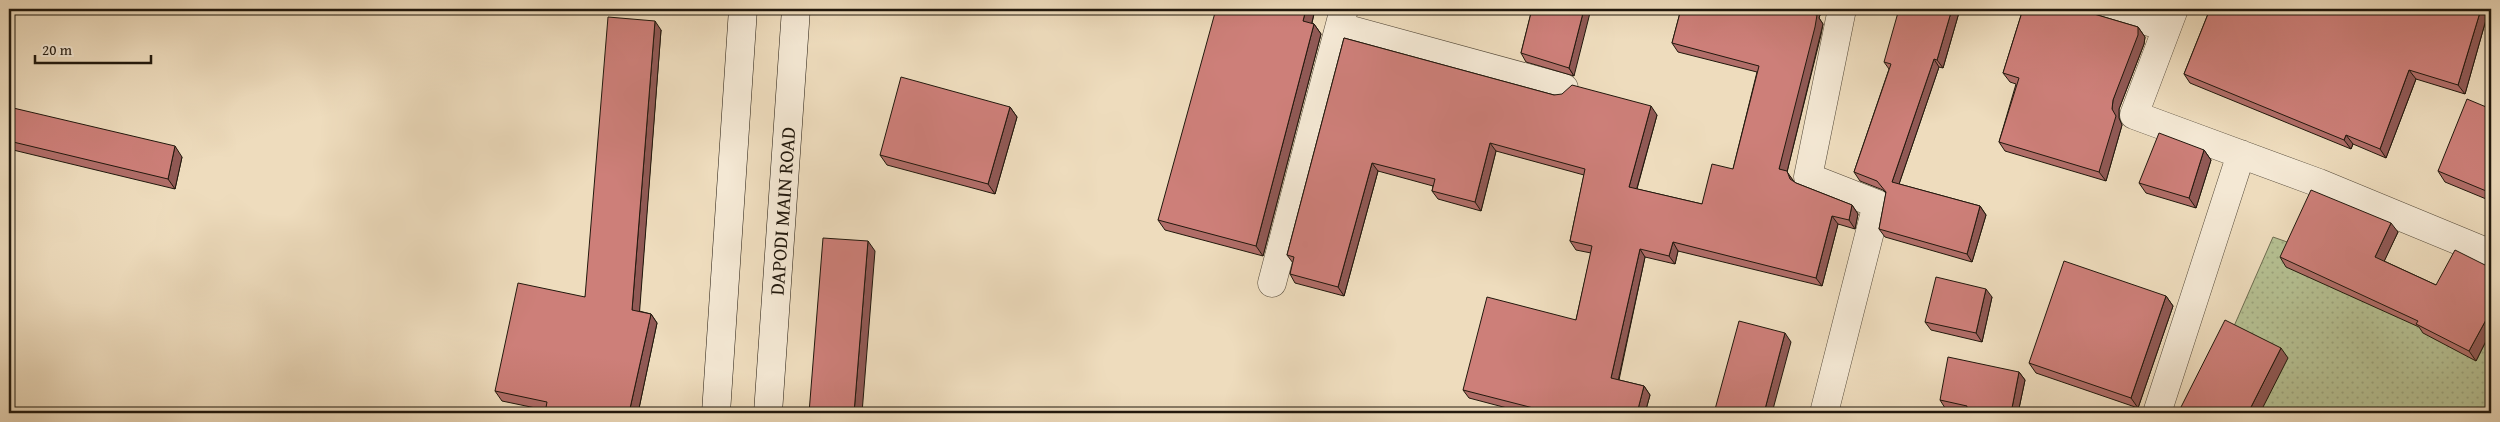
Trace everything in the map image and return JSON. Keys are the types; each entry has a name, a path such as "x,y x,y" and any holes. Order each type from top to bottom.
{"street":[{"path":"716,413 743,9"},
{"name":"DAPODI MAIN ROAD","path":"768,413 796,9"},
{"path":"1824,413 1877,204 1808,177 1842,9"},
{"path":"2105,9 2171,18 2134,115 2328,187 2491,254"},
{"path":"1272,283 1342,18 1564,88"},
{"path":"2157,413 2241,154"}],"green space":[{"path":"2273,237 2491,314 2491,413 2196,413"}],"building":[{"path":"1216,9 1306,9 1303,21 1314,24 1256,246 1158,220"},
{"path":"1532,9 1584,9 1569,68 1521,53"},
{"path":"1681,9 1813,9 1812,14 1817,15 1815,27 1779,169 1787,171 1790,179 1796,183 1852,205 1849,220 1832,216 1816,278 1673,242 1669,256 1640,249 1611,378 1644,386 1637,413 1544,413 1545,411 1463,390 1487,297 1576,320 1592,246 1570,241 1585,169 1490,143 1475,202 1432,191 1435,179 1372,163 1338,287 1290,274 1294,257 1287,255 1344,38 1554,95 1562,94 1572,85 1651,106 1629,187 1702,204 1712,164 1733,169 1759,66 1672,43"},
{"path":"1899,9 1952,9 1937,60 1934,59 1892,182 1980,206 1967,254 1879,229 1886,192 1877,181 1854,172 1891,64 1884,62"},
{"path":"2023,9 2086,9 2094,14 2138,27 2138,35 2113,100 2112,109 2116,116 2099,172 1999,142 2019,78 2003,73"},
{"path":"2210,9 2481,9 2458,85 2409,70 2380,149 2346,135 2344,140 2184,74"},
{"path":"608,17 655,21 632,310 651,314 629,413 545,413 547,402 495,391 518,283 585,297"},
{"path":"901,77 1010,107 988,184 880,155"},
{"path":"2467,99 2491,109 2491,193 2438,171"},
{"path":"9,107 175,146 168,179 9,141"},
{"path":"2159,133 2204,150 2189,198 2139,183"},
{"path":"2311,190 2391,223 2375,257 2436,285 2455,250 2491,268 2491,320 2487,318 2469,351 2416,324 2418,321 2280,257"},
{"path":"823,238 868,241 854,413 809,413"},
{"path":"2064,261 2166,296 2131,398 2029,363"},
{"path":"1936,277 1986,289 1976,333 1925,322"},
{"path":"2225,320 2281,348 2248,413 2178,413"},
{"path":"1739,321 1785,333 1764,413 1714,413"},
{"path":"1948,357 2019,372 2011,413 1966,413 1967,406 1940,400"}]}
